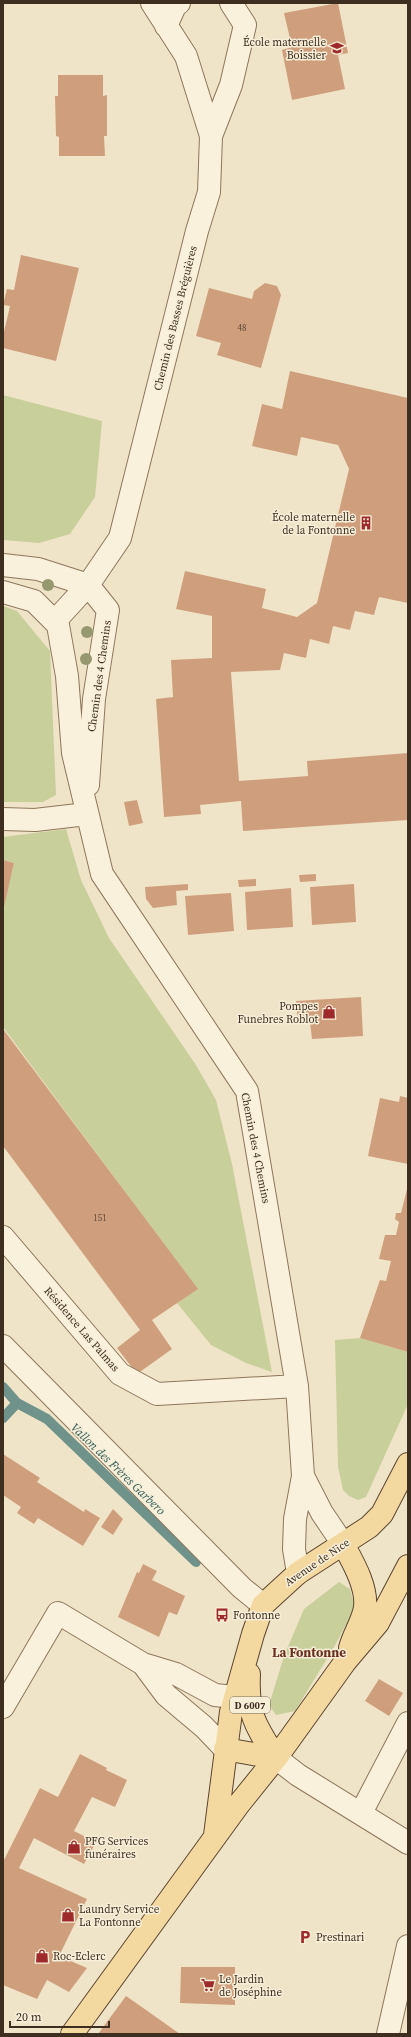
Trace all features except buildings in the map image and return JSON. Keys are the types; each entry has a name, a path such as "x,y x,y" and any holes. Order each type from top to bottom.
{"main road":[{"name":"Avenue de Nice","path":"215,1837 225,1749 235,1697 263,1605 298,1573 369,1527 382,1514 408,1464"},
{"path":"344,1544 358,1572 363,1591 364,1612 354,1633 345,1662"},
{"name":"Avenue de Nice","path":"72,2034 215,1837 276,1758 345,1662 378,1623 408,1566"},
{"name":"D 6007","path":"250,1646 249,1704 255,1724 276,1758"},
{"path":"225,1749 276,1758"}],"street":[{"name":"Chemin des Basses Bréguières","path":"55,621 88,585 120,538 197,231 209,192 211,136 186,56 152,3"},
{"path":"166,26 176,4 179,3"},
{"path":"211,136 231,85 245,25 231,3"},
{"path":"3,565 38,569 88,585"},
{"name":"Chemin des 4 Chemins","path":"87,814 90,746 94,707 108,610 88,585"},
{"path":"3,592 34,602 55,621"},
{"name":"Chemin des 4 Chemins","path":"55,621 58,624 67,676 73,754 102,874 247,1092 297,1386 303,1476"},
{"path":"3,819 35,820 87,814"},
{"name":"Résidence Las Palmas","path":"3,1237 120,1374 157,1394 297,1386"},
{"path":"3,1346 242,1588 263,1605"},
{"path":"303,1476 322,1513 344,1544"},
{"path":"298,1573 294,1549 295,1520 303,1476"},
{"path":"3,1707 58,1613 143,1664 176,1674 215,1694 235,1697"},
{"path":"143,1664 166,1694 225,1749"},
{"path":"361,1813 408,1723"},
{"path":"276,1758 298,1775 408,1843"},
{"path":"388,2034 407,1952"}],"green space":[{"path":"3,395 102,421 95,497 70,534 39,543 3,540"},
{"path":"3,606 17,611 50,651 56,795 43,802 3,802"},
{"path":"66,829 81,880 109,938 196,1065 216,1100 232,1164 272,1372 246,1363 211,1345 177,1303 197,1289 3,1027 3,909 14,863 3,860 3,837"},
{"path":"360,1338 408,1352 408,1404 366,1497 358,1500 349,1496 343,1490 338,1467 335,1340"},
{"path":"339,1582 350,1589 355,1608 333,1649 295,1711 276,1715 269,1705 284,1656 304,1609"}],"waterway":[{"name":"Vallon des Frères Garbero","path":"3,1387 17,1403"},
{"name":"Vallon des Frères Garbero","path":"3,1418 17,1403 47,1419 196,1562"}],"place":[{"name":"École maternelle Boissier","path":"337,48"},
{"name":"École maternelle de la Fontonne","path":"366,523"},
{"name":"Pompes Funebres Roblot","path":"329,1012"},
{"name":"Fontonne","path":"222,1615"},
{"name":"PFG Services funéraires","path":"74,1847"},
{"name":"Laundry Service La Fontonne","path":"68,1915"},
{"name":"Prestinari","path":"305,1937"},
{"name":"Roc-Eclerc","path":"42,1956"},
{"name":"Le Jardin de Joséphine","path":"208,1985"}],"district":[{"name":"La Fontonne","path":"309,1652"}]}
